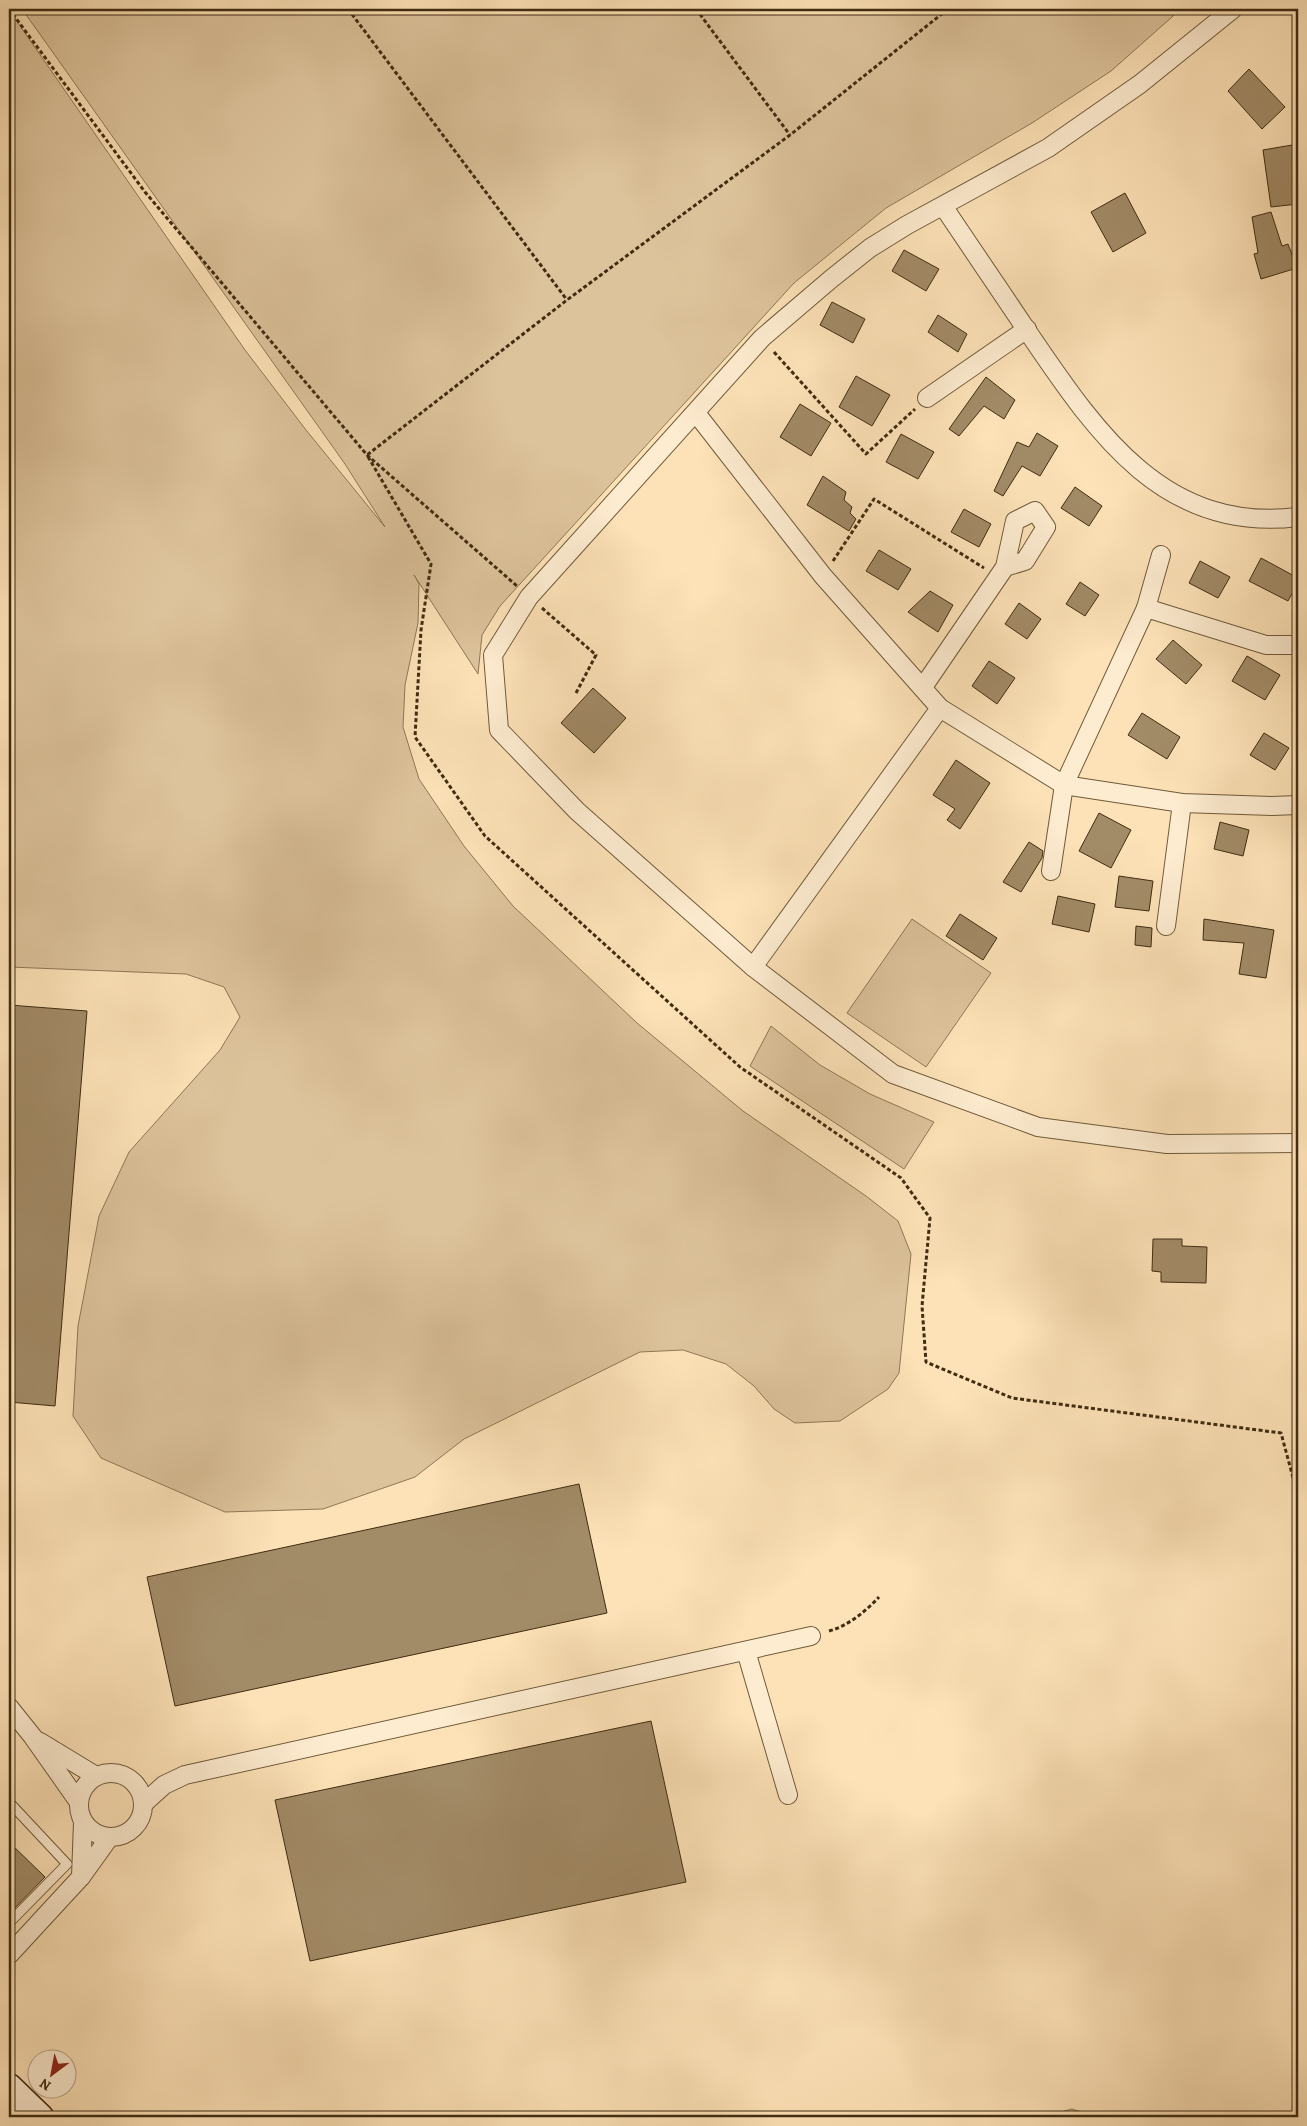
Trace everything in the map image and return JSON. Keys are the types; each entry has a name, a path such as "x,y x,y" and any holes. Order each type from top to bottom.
{"main road":[{"path":"10,2087 40,2117"}],"street":[{"path":"1233,9 1140,84 1048,148 907,224 870,248 762,338 529,597 493,655 499,730 577,811 753,967 893,1074 1038,1127 1167,1144 1298,1143"},
{"path":"943,206 1092,421 1117,450 1168,491 1201,507 1236,516 1277,520 1298,517"},
{"path":"927,398 1027,329"},
{"path":"696,413 823,576 883,646 923,687 940,708 1064,785 1182,803 1298,805"},
{"path":"1051,871 1064,785 1146,608 1161,555"},
{"path":"923,687 1002,572"},
{"path":"1146,608 1266,645 1298,645"},
{"path":"753,967 940,708"},
{"path":"1166,926 1182,803"},
{"path":"143,1804 164,1785 185,1775 811,1636"},
{"path":"746,1651 788,1794"},
{"path":"9,1707 33,1737 78,1801"},
{"path":"33,1737 96,1776"},
{"path":"135,1784 141,1794 143,1804 140,1819 130,1832 109,1838 99,1836 83,1822 79,1812 78,1801 88,1782 96,1776 107,1773 117,1774 135,1784 164,1785"},
{"path":"81,1877 83,1822"},
{"path":"9,1955 81,1877 109,1838"}],"lane":[{"path":"9,1802 67,1864 9,1923"}],"path":[{"path":"9,9 145,192 367,455 596,655 576,693"},
{"path":"348,9 567,300"},
{"path":"696,9 790,135"},
{"path":"367,455 567,300 790,135 948,9"},
{"path":"762,338 866,454 927,398"},
{"path":"367,455 431,564 421,630 415,737 485,836 507,856 740,1067 901,1178 930,1218 922,1306 926,1362 1012,1398 1281,1433 1298,1496"},
{"path":"823,576 874,500 1002,572"},
{"path":"811,1636 836,1629 866,1610 879,1597"}],"shaded area":[{"path":"22,9 1181,9 1111,71 1032,123 886,208 794,283 500,606 482,635 478,674 414,575 419,584 418,623 405,685 403,727 419,779 464,846 513,906 637,1023 743,1111 866,1196 898,1221 911,1254 899,1373 888,1389 840,1421 795,1423 774,1409 754,1386 726,1364 683,1350 640,1352 464,1439 415,1477 323,1509 225,1512 101,1458 73,1416 78,1326 99,1216 129,1152 220,1050 240,1017 224,987 186,974 9,967 9,10 245,350 306,430 385,527 345,464"},
{"path":"912,919 991,973 926,1067 847,1013"},
{"path":"771,1026 820,1065 870,1094 934,1122 904,1169 750,1066"},
{"path":"1072,2109 1098,2117 1041,2117"}],"building":[{"path":"1249,69 1285,107 1262,129 1228,91"},
{"path":"1298,144 1298,204 1271,207 1263,150"},
{"path":"1125,193 1146,233 1113,252 1091,212"},
{"path":"1271,212 1282,246 1288,244 1297,268 1261,279 1254,254 1258,253 1252,217"},
{"path":"904,250 939,269 926,291 892,271"},
{"path":"832,302 865,319 853,343 820,325"},
{"path":"938,315 967,334 958,352 928,332"},
{"path":"856,376 890,395 872,426 839,407"},
{"path":"986,377 1015,400 1004,419 984,406 959,436 949,429"},
{"path":"800,404 831,423 811,456 780,437"},
{"path":"1037,433 1058,446 1040,476 1022,466 1003,496 994,491 1017,442 1029,447"},
{"path":"901,434 934,452 918,479 886,462"},
{"path":"823,476 846,492 844,500 852,507 850,513 856,519 849,531 807,505"},
{"path":"1075,487 1102,506 1089,526 1061,508"},
{"path":"964,509 991,524 979,547 951,532"},
{"path":"879,550 911,569 898,590 866,571"},
{"path":"1261,558 1298,578 1298,582 1288,601 1249,581"},
{"path":"1200,561 1230,577 1218,598 1189,583"},
{"path":"1080,582 1099,595 1085,616 1066,604"},
{"path":"930,591 953,605 938,632 908,612"},
{"path":"1019,603 1041,619 1027,639 1005,624"},
{"path":"1173,640 1202,665 1186,684 1156,659"},
{"path":"1247,656 1280,675 1265,700 1232,681"},
{"path":"989,661 1015,678 997,704 972,686"},
{"path":"593,688 626,718 594,753 561,723"},
{"path":"1142,713 1180,737 1167,759 1128,735"},
{"path":"1264,733 1289,748 1275,770 1250,755"},
{"path":"956,760 990,783 960,829 947,820 955,809 933,795"},
{"path":"1099,813 1131,830 1111,868 1079,851"},
{"path":"1220,822 1249,830 1243,856 1214,849"},
{"path":"1029,842 1043,851 1042,858 1021,892 1003,882"},
{"path":"1119,876 1153,881 1149,911 1115,907"},
{"path":"1058,896 1095,904 1089,932 1052,924"},
{"path":"960,914 997,938 983,960 946,936"},
{"path":"1204,919 1274,930 1266,978 1239,974 1244,943 1203,940"},
{"path":"1136,926 1152,928 1151,947 1135,945"},
{"path":"9,1005 87,1011 55,1406 9,1402"},
{"path":"1153,1239 1182,1239 1182,1246 1207,1247 1206,1283 1161,1282 1161,1272 1152,1271"},
{"path":"579,1484 607,1613 175,1706 147,1577"},
{"path":"651,1721 686,1882 310,1961 275,1800"},
{"path":"9,1842 45,1877 9,1914"}]}
